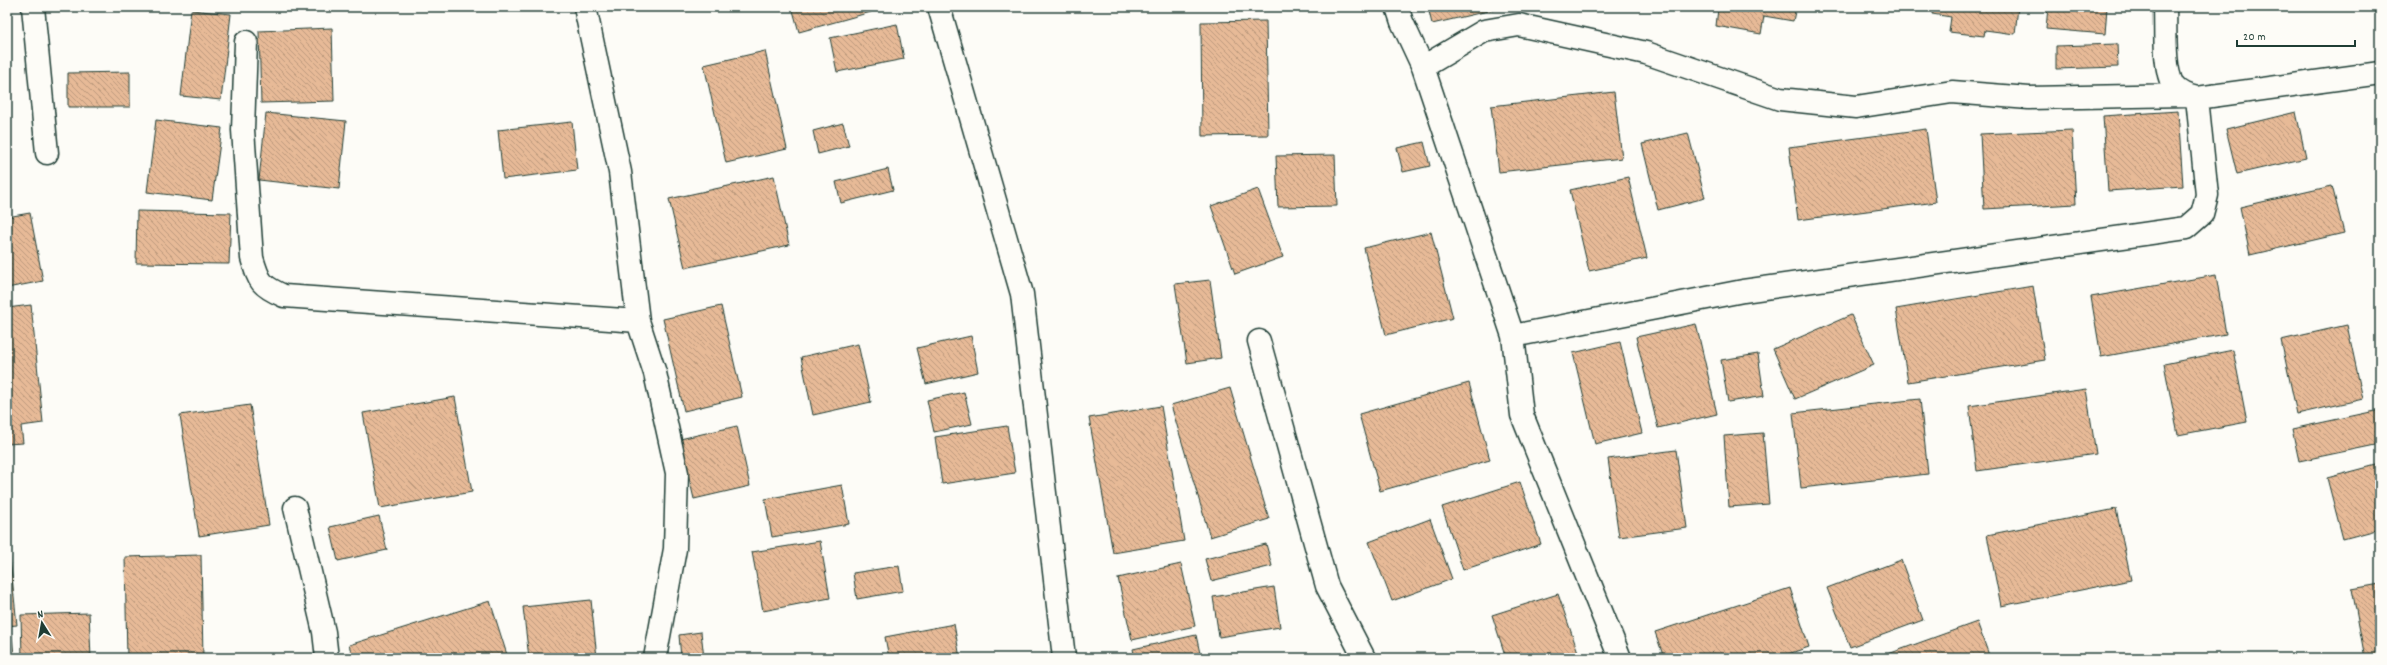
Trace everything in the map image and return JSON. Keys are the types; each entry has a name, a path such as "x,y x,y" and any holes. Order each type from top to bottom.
{"street":[{"path":"33,7 47,153"},
{"path":"585,7 620,172 638,321 655,373 677,473 675,549 655,658"},
{"path":"939,7 1022,294 1064,658"},
{"path":"1397,7 1402,22 1423,67 1513,336 1522,415 1620,658"},
{"path":"1513,336 1743,291 2186,228 2202,214 2207,195 2191,97 2174,86 2169,75 2164,7"},
{"path":"1423,67 1484,31 1519,25 1646,52 1780,99 1856,107 1952,92 2029,98 2191,97 2380,73"},
{"path":"246,42 243,130 252,258 257,274 265,288 284,296 638,321"},
{"path":"1259,341 1328,586 1364,658"},
{"path":"295,508 324,632 327,658"}],"building":[{"path":"792,7 869,7 871,12 799,32"},
{"path":"1232,7 1287,7 1287,11"},
{"path":"1428,7 1501,7 1501,8 1432,24"},
{"path":"1703,7 1796,7 1793,21 1764,16 1761,34 1716,26 1718,9"},
{"path":"1933,7 2018,7 2015,34 1985,30 1984,36 1949,32 1951,17 1932,14"},
{"path":"2048,7 2107,7 2105,34 2046,29"},
{"path":"191,10 231,14 221,100 181,96"},
{"path":"1266,21 1268,135 1202,136 1201,22"},
{"path":"897,24 904,59 837,72 830,38"},
{"path":"332,28 334,101 261,103 259,31"},
{"path":"2117,44 2118,67 2056,69 2056,46"},
{"path":"765,51 787,149 726,163 704,65"},
{"path":"130,72 130,107 68,107 68,73"},
{"path":"1614,92 1622,158 1499,172 1491,106"},
{"path":"2178,111 2183,186 2108,191 2103,116"},
{"path":"2296,112 2306,158 2237,174 2226,129"},
{"path":"266,113 346,121 339,189 259,180"},
{"path":"156,120 222,128 212,200 147,192"},
{"path":"572,122 577,170 503,179 498,130"},
{"path":"843,123 849,146 818,154 813,131"},
{"path":"1926,129 1936,202 1798,220 1789,147"},
{"path":"2072,130 2076,204 1984,209 1980,134"},
{"path":"1688,133 1705,198 1658,210 1642,144"},
{"path":"1424,142 1430,166 1403,172 1397,148"},
{"path":"1335,155 1337,206 1278,207 1276,156"},
{"path":"888,169 893,190 841,203 836,182"},
{"path":"774,176 789,245 685,268 669,199"},
{"path":"1628,177 1647,258 1589,271 1570,190"},
{"path":"2332,186 2344,233 2250,255 2240,207"},
{"path":"1258,189 1283,257 1235,274 1211,206"},
{"path":"137,211 231,213 229,264 136,263"},
{"path":"30,213 43,281 7,288 7,217"},
{"path":"1431,232 1453,318 1386,335 1364,248"},
{"path":"2216,275 2226,334 2101,357 2091,297"},
{"path":"1210,280 1221,358 1187,363 1175,284"},
{"path":"2033,286 2045,360 1908,382 1896,309"},
{"path":"31,305 43,423 21,426 23,443 7,444 7,308"},
{"path":"721,306 742,397 684,411 663,319"},
{"path":"1851,315 1874,365 1795,399 1773,349"},
{"path":"1696,324 1717,414 1658,428 1636,337"},
{"path":"2347,325 2363,399 2297,414 2281,340"},
{"path":"971,336 978,372 926,384 917,348"},
{"path":"1620,342 1642,433 1595,444 1573,353"},
{"path":"858,344 871,402 813,415 801,357"},
{"path":"2233,350 2247,422 2178,435 2164,364"},
{"path":"1758,354 1764,396 1728,402 1721,360"},
{"path":"1469,383 1490,460 1380,491 1359,414"},
{"path":"1230,388 1269,519 1210,537 1171,405"},
{"path":"2086,389 2096,454 1977,471 1969,406"},
{"path":"964,392 972,424 934,432 927,400"},
{"path":"455,397 472,492 380,508 363,413"},
{"path":"1920,399 1928,474 1801,488 1793,413"},
{"path":"250,405 269,525 199,536 180,415"},
{"path":"1161,406 1184,541 1113,553 1089,418"},
{"path":"2380,410 2380,444 2299,461 2292,429"},
{"path":"737,426 750,486 694,499 680,439"},
{"path":"1007,426 1015,473 942,484 935,437"},
{"path":"1763,433 1769,504 1729,507 1724,436"},
{"path":"1676,450 1687,528 1619,537 1608,459"},
{"path":"2380,464 2380,529 2343,539 2327,478"},
{"path":"1520,482 1541,544 1463,570 1442,507"},
{"path":"842,485 849,524 772,537 765,499"},
{"path":"2116,509 2131,580 2001,606 1987,535"},
{"path":"379,516 387,550 338,561 330,527"},
{"path":"1430,519 1452,579 1392,601 1369,542"},
{"path":"820,541 830,598 763,611 752,552"},
{"path":"1266,544 1272,566 1211,581 1205,559"},
{"path":"7,548 9,548 17,625 7,626"},
{"path":"201,555 203,658 127,658 125,557"},
{"path":"1901,560 1923,620 1850,647 1827,588"},
{"path":"1181,564 1195,626 1132,640 1118,578"},
{"path":"899,566 903,591 857,599 853,573"},
{"path":"2380,584 2380,658 2365,658 2352,589"},
{"path":"1274,587 1280,627 1219,637 1213,597"},
{"path":"1790,588 1809,647 1776,658 1664,658 1655,632"},
{"path":"1558,594 1580,658 1506,658 1492,615"},
{"path":"591,600 597,658 529,658 523,607"},
{"path":"490,601 508,658 353,658 349,645"},
{"path":"89,613 91,658 22,658 21,615"},
{"path":"1977,622 1990,658 1877,658"},
{"path":"954,624 960,658 889,658 885,637"},
{"path":"701,632 704,658 681,658 679,635"},
{"path":"12,634 14,658 7,658 7,635"},
{"path":"1196,635 1201,658 1135,658 1133,649"}]}
